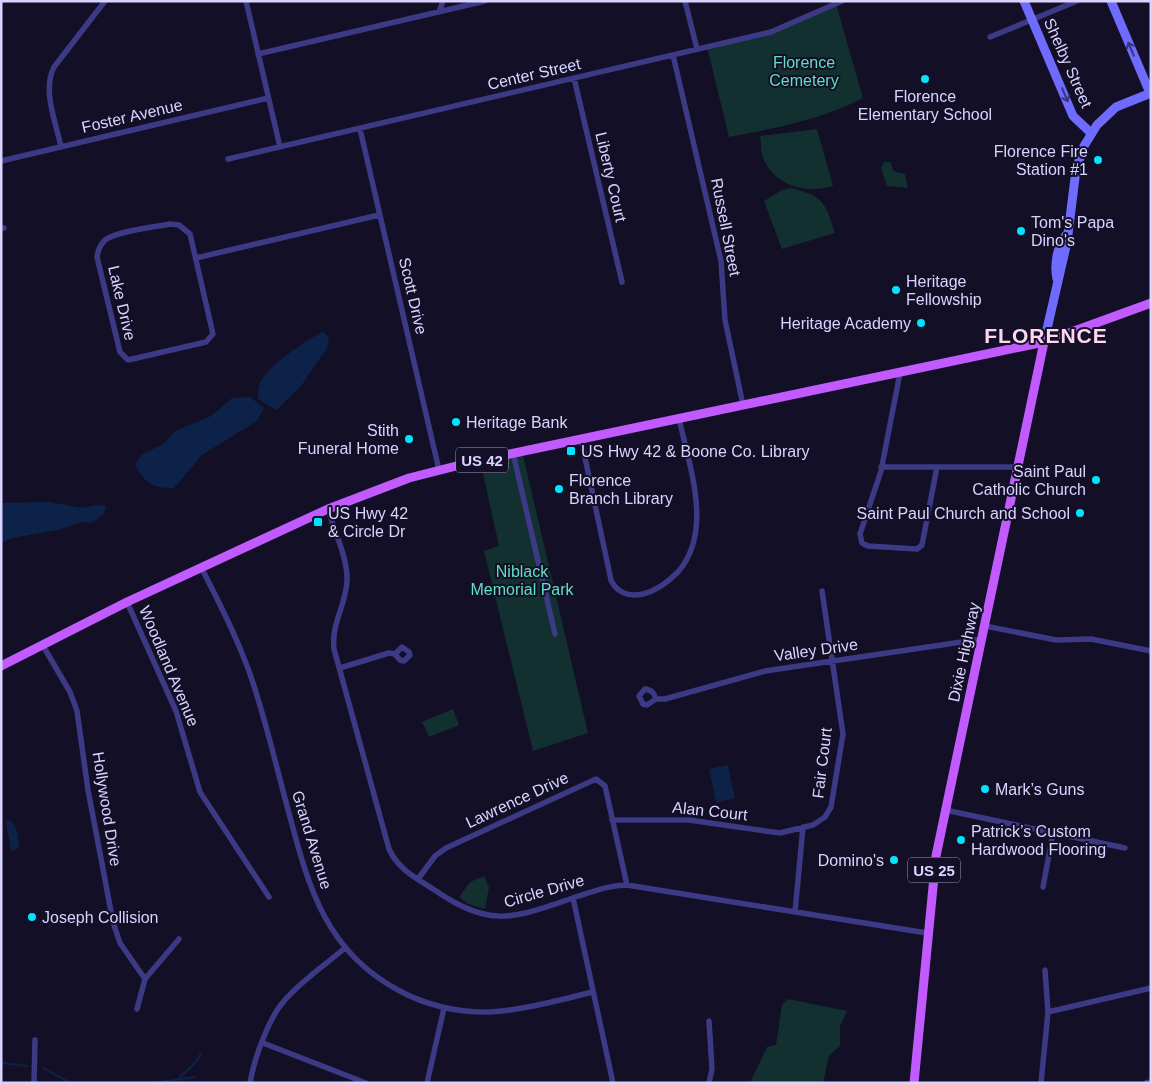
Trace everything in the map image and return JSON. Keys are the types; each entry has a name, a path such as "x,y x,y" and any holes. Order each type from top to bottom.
{"main road":[{"path":"1044,342 1151,303"},
{"name":"US 42","path":"1,666 127,602 375,489 439,470 513,453 1044,342"},
{"name":"Dixie Highway","path":"914,1083 934,870 1044,342"}],"street":[{"path":"61,146 49,93 50,76 54,67 105,1"},
{"path":"246,1 280,147"},
{"path":"439,12 443,1"},
{"path":"258,54 485,1"},
{"path":"685,1 697,50"},
{"name":"Center Street","path":"228,159 771,32 842,1"},
{"name":"Shelby Street","path":"1024,1 1073,116 1091,133"},
{"path":"990,37 1077,1"},
{"path":"1044,342 1057,280 1055,268 1061,240 1067,233 1078,164 1091,133 1104,117 1119,105 1151,93 1111,1"},
{"name":"Russell Street","path":"673,55 721,261 725,320 743,406"},
{"name":"Liberty Court","path":"574,78 622,282"},
{"name":"Foster Avenue","path":"1,160 268,98"},
{"name":"Scott Drive","path":"360,129 439,470"},
{"path":"196,258 379,215"},
{"name":"Lake Drive","path":"175,224 184,227 190,234 196,258 214,330 212,337 206,342 131,360 125,358 120,352 97,257 101,244 112,236 175,224"},
{"path":"900,373 881,467 860,534 862,543 868,546 917,549 922,545 937,467"},
{"path":"581,439 611,580 615,588 623,593 641,594 658,588 674,576 688,558 696,539 697,508 679,418"},
{"path":"513,453 555,634"},
{"path":"881,467 1019,468"},
{"name":"Circle Drive","path":"328,509 347,579 333,636 334,649 389,849 397,863 418,879 464,908 490,917 520,916 605,887 627,885 927,933"},
{"name":"Grand Avenue","path":"201,567 234,635 252,678 310,887 326,921 345,948 364,968 390,986 415,998 444,1008 474,1012 504,1011 593,992"},
{"name":"Fair Court","path":"803,827 822,820 828,813 832,801 843,734 822,590"},
{"name":"Woodland Avenue","path":"127,602 176,711 200,792 269,897"},
{"path":"985,626 1056,640 1091,639 1151,651"},
{"name":"Valley Drive","path":"656,699 665,699 765,671 982,639"},
{"name":"Hollywood Drive","path":"42,644 70,692 78,711 88,790 113,922 120,943 145,979"},
{"path":"340,668 389,653 395,654"},
{"name":"Lawrence Drive","path":"418,879 435,856 446,848 592,780 600,780 605,786 612,820"},
{"path":"945,810 1125,848"},
{"path":"612,820 627,885"},
{"name":"Alan Court","path":"612,820 689,820 773,833 803,827"},
{"path":"795,912 803,827"},
{"path":"1043,887 1053,833"},
{"path":"572,898 613,1083"},
{"path":"137,1009 145,979 179,939"},
{"path":"250,1083 254,1065 275,1014 284,1001 345,948"},
{"path":"1040,1083 1048,1012 1045,970"},
{"path":"1048,1012 1151,988"},
{"path":"427,1083 444,1008"},
{"path":"710,1021 712,1072 710,1083"},
{"path":"34,1040 34,1083"},
{"path":"263,1043 366,1083"},
{"path":"1146,1083 1151,1082"}],"green space":[{"name":"Florence Cemetery","path":"836,4 863,98 814,118 781,127 729,137 707,47 771,32"},
{"path":"817,129 833,186 812,189 801,188 782,181 767,166 762,155 760,136"},
{"path":"884,162 891,162 893,171 905,174 908,188 887,186 881,168"},
{"path":"792,188 817,198 822,203 826,208 835,233 782,249 764,201 782,190"},
{"name":"Niblack Memorial Park","path":"522,451 588,733 533,751 484,551 499,546 480,460"},
{"path":"453,709 459,725 429,737 422,722"},
{"path":"484,876 489,887 485,909 468,904 459,897 470,882"},
{"path":"788,999 847,1011 840,1026 840,1046 829,1056 823,1083 750,1083 767,1047 776,1045 782,1005"}],"water":[{"path":"323,331 329,338 327,348 301,386 276,410 258,399 260,383 271,368 288,354"},
{"path":"250,397 264,408 257,421 202,455 174,488 155,486 146,481 135,465 141,455 163,444 175,431 211,416 232,398"},
{"path":"49,502 83,508 96,505 106,506 104,514 91,523 81,522 58,530 12,538 1,543 1,503"},
{"path":"728,765 735,798 716,803 709,769"},
{"path":"9,820 16,827 18,835 19,847 14,851 11,850 6,822"}],"waterway":[{"path":"179,1078 197,1061 201,1053"},
{"path":"1,1063 27,1066"},
{"path":"43,1068 71,1083"},
{"path":"154,1083 195,1077"}],"place":[{"name":"Florence Elementary School","path":"925,79"},
{"name":"Florence Fire Station #1","path":"1098,160"},
{"name":"Tom's Papa Dino's","path":"1021,231"},
{"name":"Heritage Fellowship","path":"896,290"},
{"name":"Heritage Academy","path":"921,323"},
{"name":"Heritage Bank","path":"456,422"},
{"name":"Stith Funeral Home","path":"409,439"},
{"name":"US Hwy 42 & Boone Co. Library","path":"571,451"},
{"name":"Saint Paul Catholic Church","path":"1096,480"},
{"name":"Florence Branch Library","path":"559,489"},
{"name":"Saint Paul Church and School","path":"1080,513"},
{"name":"US Hwy 42 & Circle Dr","path":"318,522"},
{"name":"Mark’s Guns","path":"985,789"},
{"name":"Patrick’s Custom Hardwood Flooring","path":"961,840"},
{"name":"Domino's","path":"894,860"},
{"name":"Joseph Collision","path":"32,917"}],"district":[{"name":"FLORENCE","path":"1046,335"}]}
